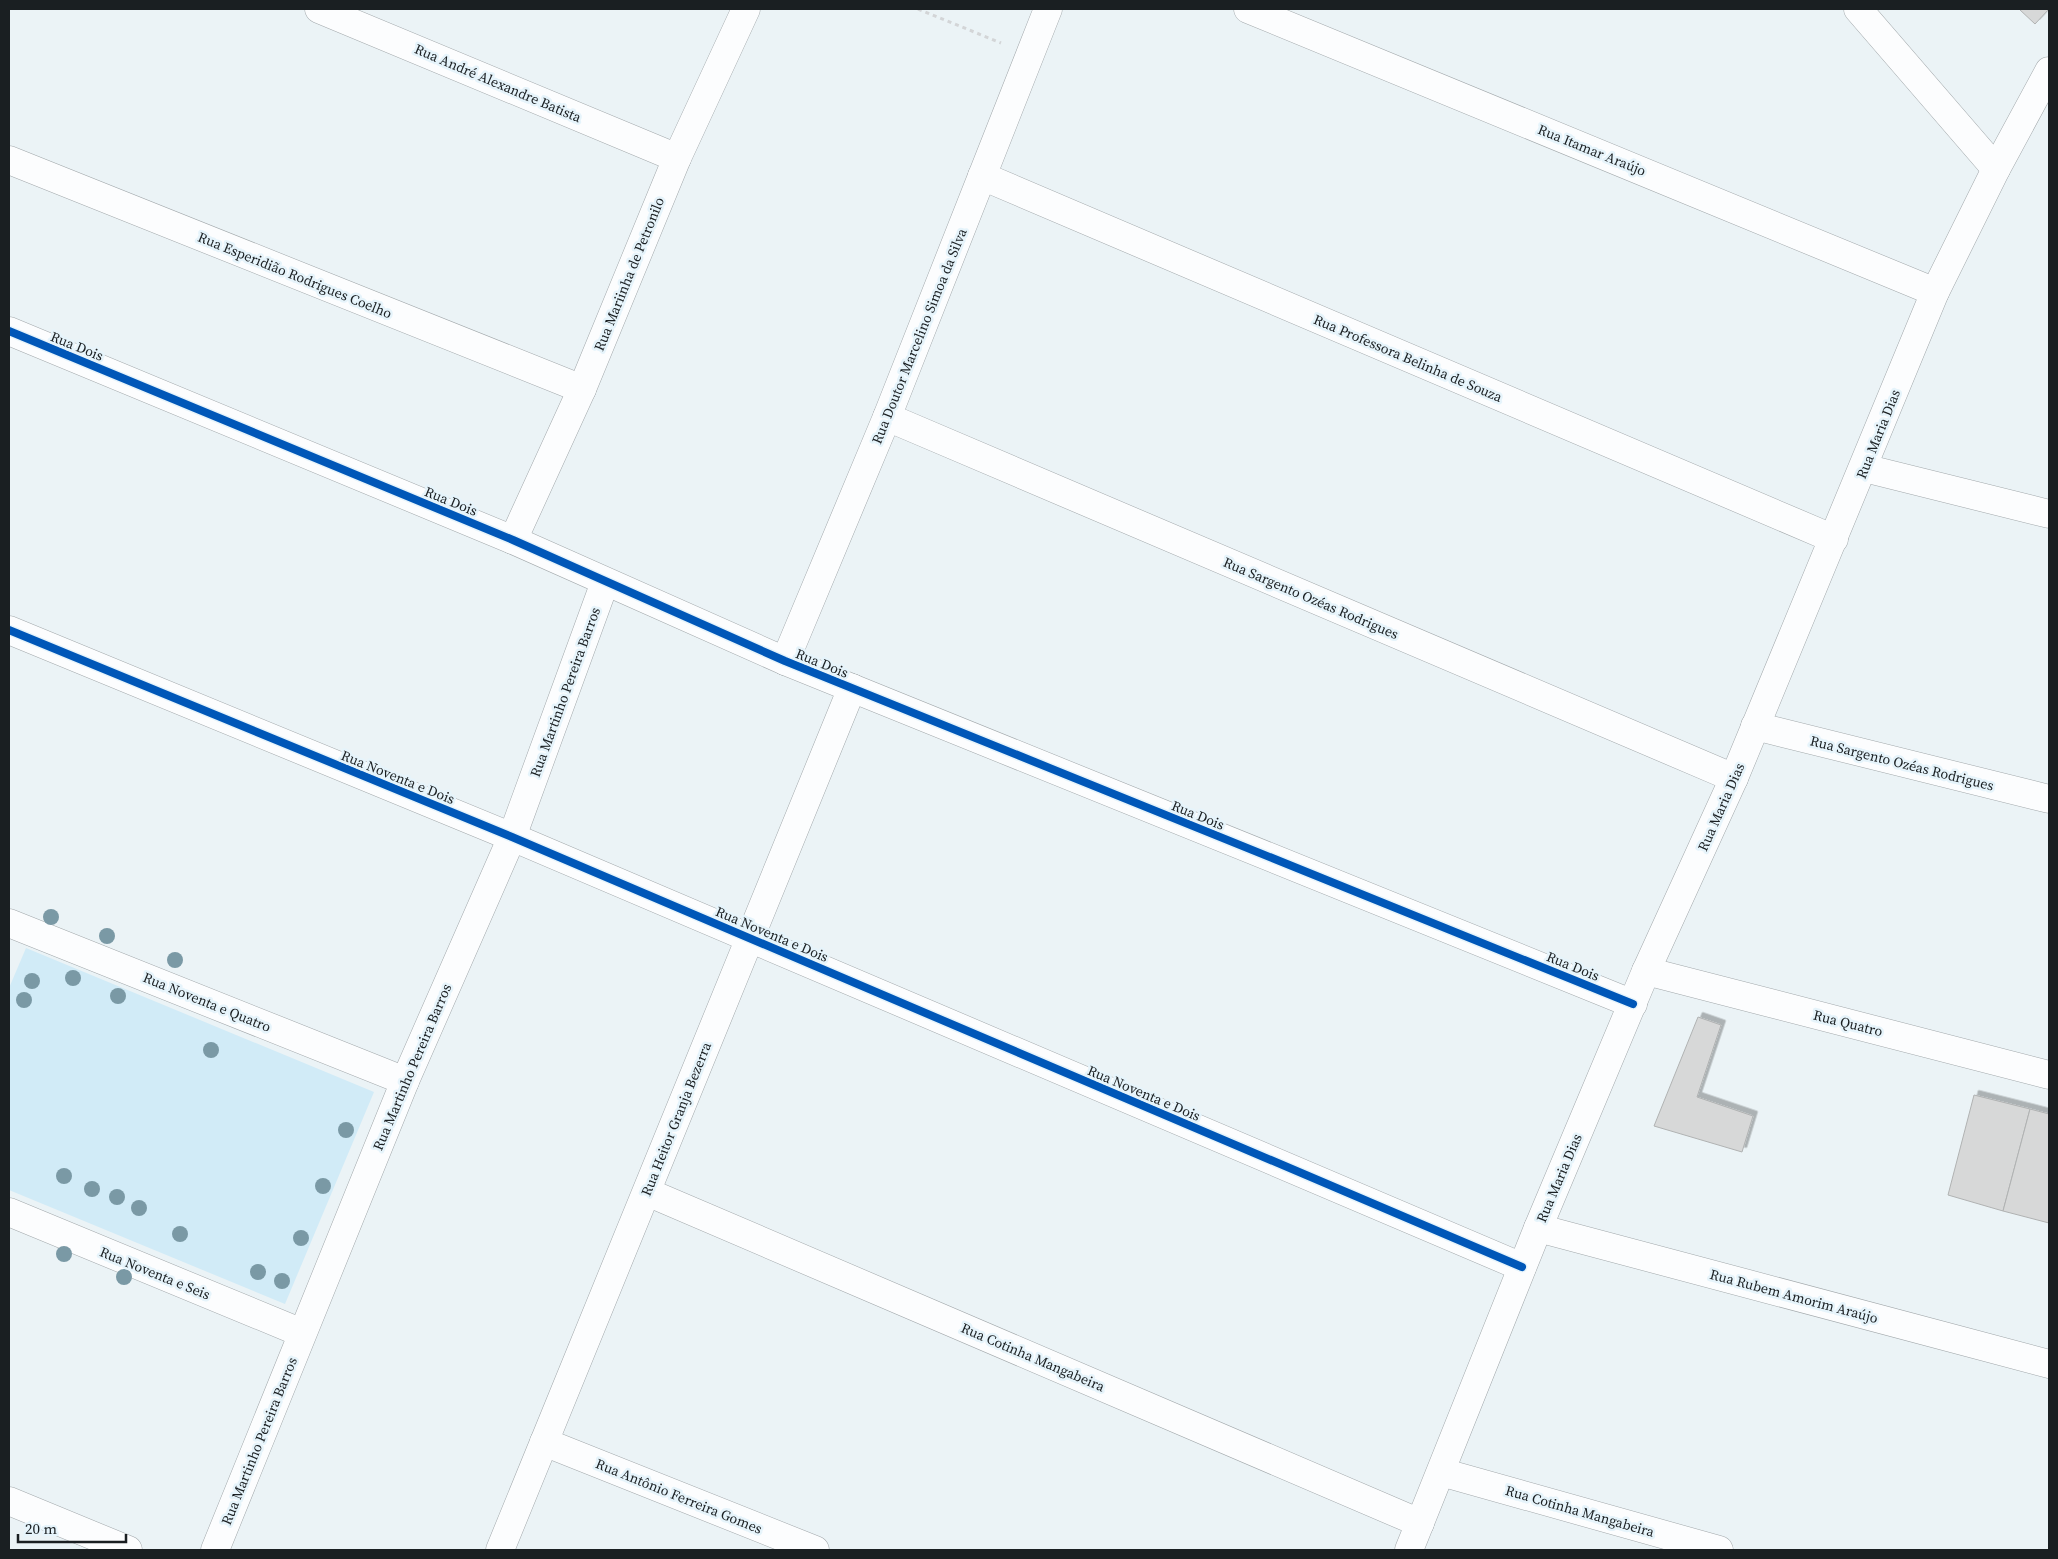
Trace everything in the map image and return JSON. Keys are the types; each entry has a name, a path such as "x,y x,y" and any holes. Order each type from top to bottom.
{"street":[{"name":"Rua André Alexandre Batista","path":"319,9 677,158"},
{"name":"Rua Mariinha de Petronilo","path":"513,540 582,390 677,158 746,9"},
{"name":"Rua Doutor Marcelino Simoa da Silva","path":"785,662 887,418 1048,9"},
{"name":"Rua Itamar Araújo","path":"1248,9 1935,292"},
{"path":"1858,9 1996,169"},
{"name":"Rua Maria Dias","path":"1409,1550 1538,1228 1646,971 1734,778 1864,468 1935,292 1996,169 2049,71"},
{"name":"Rua Esperidião Rodrigues Coelho","path":"9,160 582,390"},
{"name":"Rua Professora Belinha de Souza","path":"982,176 1834,539"},
{"name":"Rua Dois","path":"9,331 513,540 785,662 1632,1004"},
{"name":"Rua Sargento Ozéas Rodrigues","path":"887,418 1734,778"},
{"path":"1864,468 2049,514"},
{"name":"Rua Martinho Pereira Barros","path":"215,1550 405,1081 512,837 605,582"},
{"name":"Rua Noventa e Dois","path":"9,630 512,837 1522,1267"},
{"name":"Rua Heitor Granja Bezerra","path":"500,1550 852,688"},
{"name":"Rua Sargento Ozéas Rodrigues","path":"1755,726 2049,799"},
{"name":"Rua Noventa e Quatro","path":"9,924 405,1081"},
{"name":"Rua Quatro","path":"1646,971 2049,1075"},
{"name":"Rua Cotinha Mangabeira","path":"647,1192 1420,1523"},
{"name":"Rua Noventa e Seis","path":"9,1212 302,1333"},
{"name":"Rua Rubem Amorim Araújo","path":"1538,1228 2049,1364"},
{"name":"Rua Antônio Ferreira Gomes","path":"544,1442 815,1550"},
{"name":"Rua Cotinha Mangabeira","path":"1441,1472 1719,1550"},
{"path":"9,1501 128,1550"}],"path":[{"path":"918,9 1030,55"}],"shaded area":[{"path":"26,948 374,1092 285,1304 9,1190 9,988"}],"building":[{"path":"2019,9 2049,9 2035,24"},
{"path":"1698,1017 1721,1025 1697,1097 1753,1116 1742,1152 1654,1126"},
{"path":"1974,1095 2030,1109 2003,1211 1948,1195"},
{"path":"2030,1109 2049,1114 2049,1223 2003,1211"}],"cycle path":[{"path":"9,331 513,540 785,661 1633,1004"},
{"path":"9,630 512,837 1522,1267"}]}
